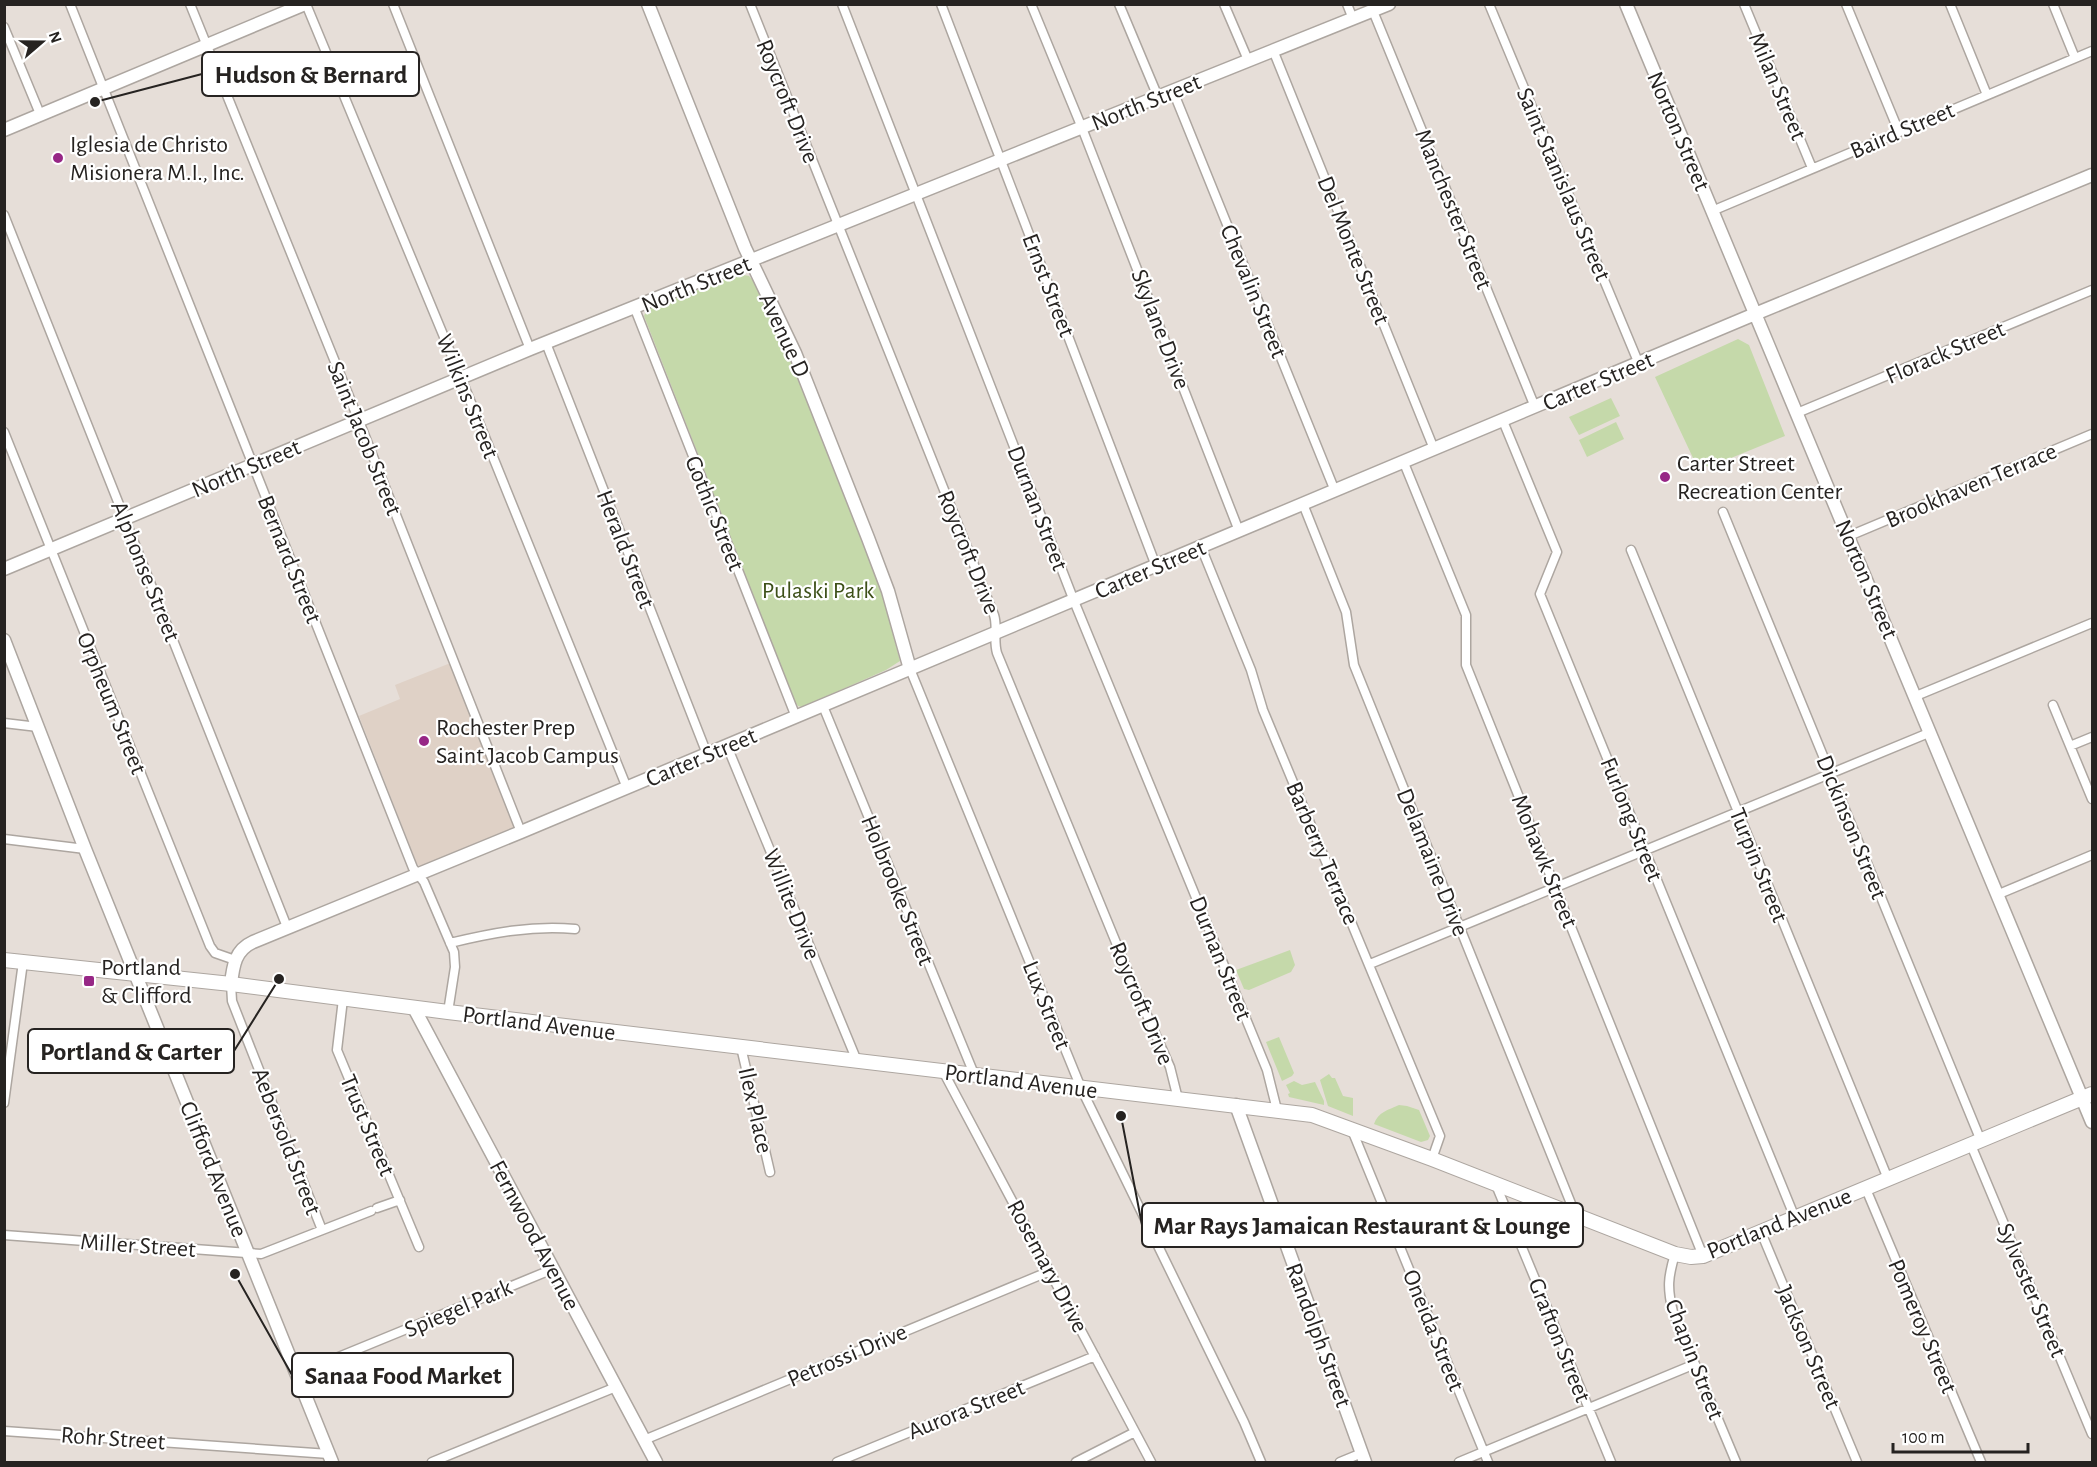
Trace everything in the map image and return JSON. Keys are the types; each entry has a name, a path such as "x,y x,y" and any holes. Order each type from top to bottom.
{"main road":[{"path":"4,130 207,45 283,9 306,4"},
{"name":"Avenue D","path":"648,4 751,262 795,353 874,553 888,591 910,669"},
{"name":"North Street","path":"4,569 530,349 635,309 1389,4"},
{"name":"Norton Street","path":"1626,4 1999,894 2087,1096 2092,1122"},
{"name":"Carter Street","path":"235,960 241,949 248,944 287,927 627,788 1755,314 2092,175"},
{"name":"Clifford Avenue","path":"4,640 85,849 330,1458"},
{"name":"Portland Avenue","path":"4,960 231,984 414,1008 1312,1114 1675,1254 1690,1257 1703,1256 2087,1096"},
{"path":"231,984 235,960"},
{"name":"Fernwood Avenue","path":"414,1008 656,1462"},
{"name":"Randolph Street","path":"1236,1105 1363,1458"}],"street":[{"name":"Bernard Street","path":"70,4 413,868 424,882 450,943 455,960 448,1012"},
{"name":"Saint Jacob Street","path":"190,4 521,832"},
{"name":"Wilkins Street","path":"306,4 627,788"},
{"path":"393,4 530,349"},
{"name":"Roycroft Drive","path":"750,4 994,615 997,624 995,634 997,653 1131,979 1170,1066 1178,1099"},
{"name":"Durnan Street","path":"842,4 1074,601 1267,1070 1277,1110"},
{"name":"Ernst Street","path":"941,4 1156,566"},
{"name":"Skylane Drive","path":"1031,4 1082,128 1239,531"},
{"path":"1119,4 1158,97"},
{"path":"1224,4 1248,60"},
{"path":"1347,4 1353,19"},
{"name":"Saint Stanislaus Street","path":"1489,4 1639,364"},
{"name":"Milan Street","path":"1744,4 1812,168"},
{"path":"1846,4 1899,132"},
{"path":"1950,4 1987,95"},
{"path":"2053,4 2076,58"},
{"name":"Manchester Street","path":"1373,11 1535,407"},
{"path":"4,27 40,114"},
{"name":"Del Monte Street","path":"1273,50 1434,449"},
{"name":"Baird Street","path":"1712,211 2092,51"},
{"name":"Chevalin Street","path":"1173,91 1335,491"},
{"name":"Alphonse Street","path":"4,215 287,927"},
{"name":"Florack Street","path":"1797,413 2092,291"},
{"name":"Gothic Street","path":"635,309 796,717"},
{"name":"Herald Street","path":"546,343 707,754"},
{"name":"Furlong Street","path":"1503,421 1557,552 1540,594 1795,1218"},
{"name":"Orpheum Street","path":"4,432 210,946 215,953 235,960"},
{"name":"Brookhaven Terrace","path":"1849,536 2092,434"},
{"name":"Mohawk Street","path":"1404,463 1466,615 1466,665 1703,1256"},
{"name":"Delamaine Drive","path":"1303,504 1346,612 1354,665 1576,1216"},
{"name":"Dickinson Street","path":"1723,512 1830,774 1976,1143"},
{"name":"Barberry Terrace","path":"1201,547 1251,670 1263,710 1440,1136 1432,1159"},
{"name":"Turpin Street","path":"1631,550 1888,1179"},
{"path":"1916,696 2092,623"},
{"name":"Lux Street","path":"910,669 1081,1088 1262,1462"},
{"path":"2053,705 2092,799"},
{"name":"Holbrooke Street","path":"823,706 974,1074"},
{"path":"4,723 38,727"},
{"path":"1370,964 1931,732"},
{"path":"2070,746 2092,737"},
{"name":"Willite Drive","path":"727,746 857,1061"},
{"path":"4,839 85,849"},
{"path":"1999,894 2092,855"},
{"path":"450,943 490,933 531,927 575,929"},
{"path":"4,1103 23,962"},
{"name":"Aebersold Street","path":"231,984 232,1001 322,1230"},
{"name":"Trust Street","path":"343,999 337,1050 419,1247"},
{"name":"Ilex Place","path":"741,1047 770,1172"},
{"name":"Rosemary Drive","path":"944,1071 1151,1462"},
{"name":"Oneida Street","path":"1352,1130 1488,1462"},
{"name":"Sylvester Street","path":"1976,1143 2092,1434"},
{"name":"Grafton Street","path":"1496,1185 1611,1462"},
{"name":"Pomeroy Street","path":"1866,1188 1981,1462"},
{"name":"Miller Street","path":"4,1235 261,1254 400,1200"},
{"name":"Jackson Street","path":"1761,1232 1857,1462"},
{"name":"Chapin Street","path":"1675,1254 1668,1291 1673,1312 1736,1462"},
{"name":"Spiegel Park","path":"297,1374 553,1269"},
{"name":"Petrossi Drive","path":"644,1440 1050,1271"},
{"name":"Aurora Street","path":"837,1462 1095,1356"},
{"path":"1459,1462 1695,1364"},
{"path":"432,1462 616,1388"},
{"name":"Rohr Street","path":"4,1431 330,1458"},
{"path":"1076,1462 1135,1432"},
{"path":"1340,1462 1363,1458"}],"shaded area":[{"name":"Rochester Prep Saint Jacob Campus","path":"451,664 514,825 511,830 422,867 417,864 359,716 400,699 395,685"}],"green space":[{"name":"Pulaski Park","path":"739,274 749,276 757,285 790,356 877,574 900,661 886,670 802,707 795,702 644,316 651,307"},
{"path":"1738,339 1749,345 1785,436 1709,467 1694,460 1655,377"},
{"path":"1611,398 1620,416 1579,435 1569,417"},
{"path":"1616,422 1624,439 1587,457 1579,440"},
{"path":"1290,950 1295,965 1291,972 1249,990 1244,989 1236,970"},
{"path":"1279,1037 1294,1073 1282,1081 1266,1042"},
{"path":"1329,1074 1335,1078 1343,1096 1353,1098 1353,1116 1328,1106 1320,1080"},
{"path":"1294,1081 1302,1085 1315,1082 1324,1105 1289,1097 1290,1093 1286,1085"},
{"path":"1399,1105 1419,1110 1430,1136 1428,1140 1421,1142 1374,1124 1381,1114"}],"place":[{"name":"Hudson & Bernard","path":"95,102"},
{"name":"Iglesia de Christo Misionera M.I., Inc.","path":"58,158"},
{"name":"Carter Street Recreation Center","path":"1665,477"},
{"name":"Rochester Prep Saint Jacob Campus","path":"424,741"},
{"name":"Portland & Carter","path":"279,979"},
{"name":"Portland & Clifford","path":"89,981"},
{"name":"Mar Rays Jamaican Restaurant & Lounge","path":"1121,1116"},
{"name":"Sanaa Food Market","path":"235,1274"}]}
